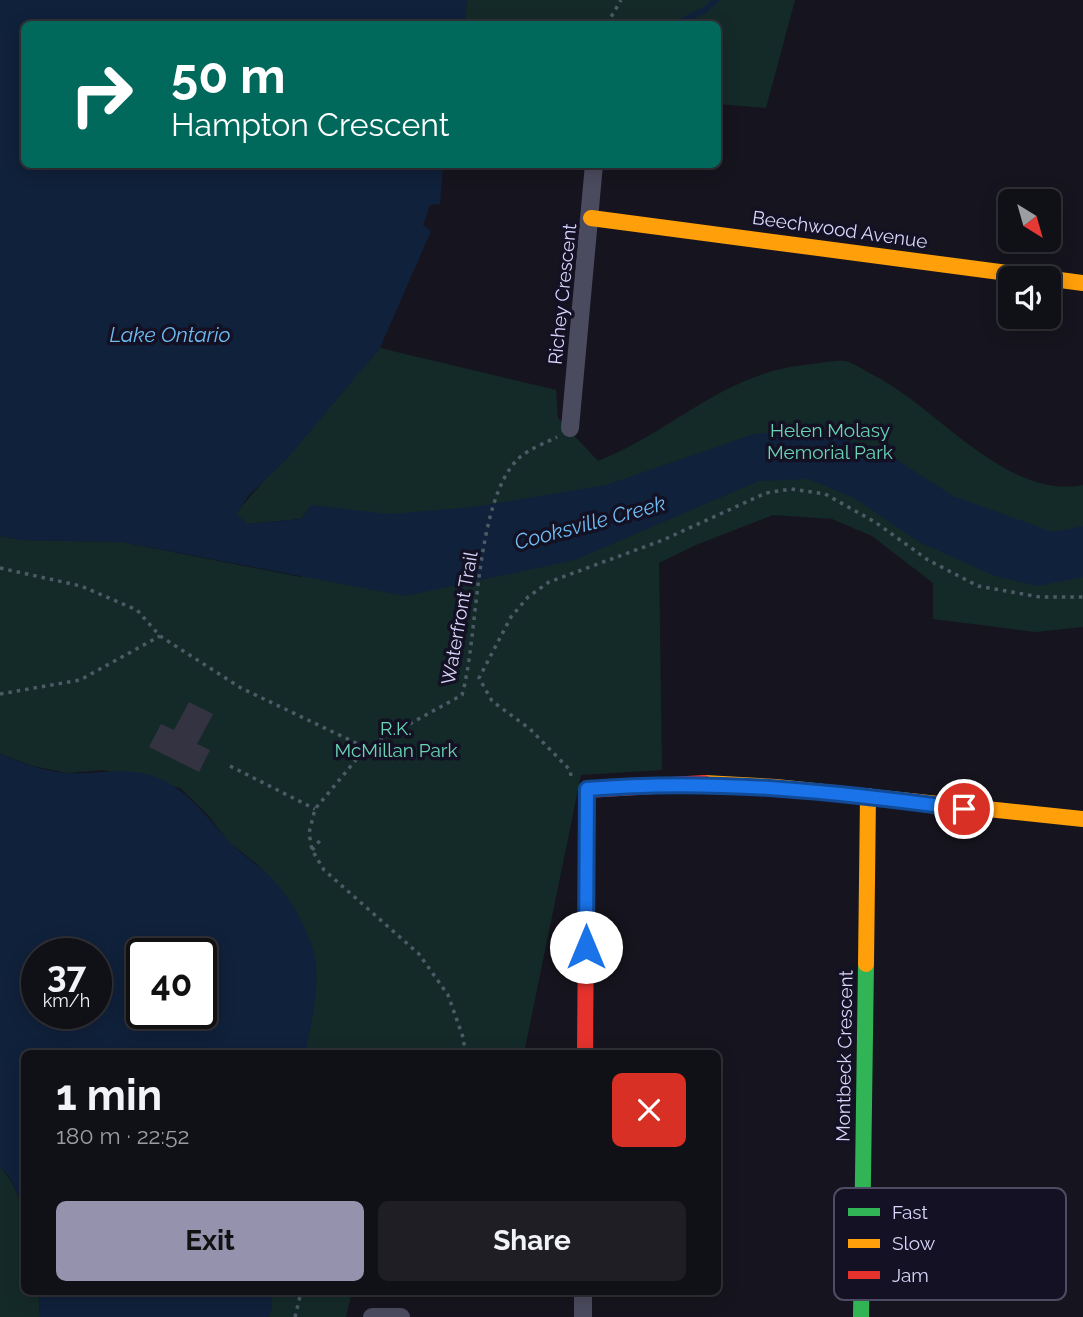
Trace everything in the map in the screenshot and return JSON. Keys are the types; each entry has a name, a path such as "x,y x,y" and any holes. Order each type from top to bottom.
{"street":[{"name":"Richey Crescent","path":"570,428 594,168"},
{"name":"Beechwood Avenue","path":"591,218 1083,283"},
{"path":"585,1050 587,789 654,783 731,784 868,796 988,813 1083,819"},
{"name":"Montbeck Crescent","path":"863,1188 868,796"},
{"path":"583,1295 583,1317"},
{"path":"372,1317 401,1317"}],"path":[{"path":"609,21 621,0"},
{"name":"Waterfront Trail","path":"315,809 366,748 462,695 467,678 477,591 495,501 503,479 520,457 570,428"},
{"path":"479,678 511,617 528,597 549,582 663,540 766,493 791,489 825,494 875,522 928,560 978,586 1040,597 1083,597"},
{"path":"0,568 81,586 137,610 160,636 241,688 379,754"},
{"path":"0,694 80,680 160,636"},
{"path":"467,678 479,678"},
{"path":"479,678 492,701 530,729 570,770 572,783"},
{"path":"230,766 315,809 309,833 312,850 324,870 419,954 448,995 464,1040 464,1050"},
{"path":"312,850 322,838"},
{"path":"295,1317 300,1295"}],"green space":[{"path":"467,0 795,0 766,108 721,104 721,21 464,21"},
{"name":"R.K. McMillan Park","path":"380,348 556,390 558,418 598,461 652,434 726,390 753,378 781,369 841,361 859,367 897,390 973,448 1027,479 1054,486 1083,485 1083,627 1035,632 933,619 933,583 872,536 832,519 773,515 696,545 659,563 662,770 581,775 525,1050 306,1050 314,999 315,958 258,865 228,841 208,815 180,788 104,770 67,773 33,766 0,754 0,536 21,540 122,542 301,577 311,506 301,519 247,524 235,514"},
{"path":"0,1167 11,1181 21,1204 21,1295 39,1295 40,1317 0,1317"},
{"path":"272,1295 351,1295 346,1317 268,1317 272,1308"}],"water":[{"name":"Lake Ontario","path":"0,0 467,0 464,21 21,21 21,168 443,168 440,204 430,205 423,225 431,231 380,348 287,459 249,495 236,514 247,524 301,519 311,505 390,514 473,507 606,485 754,434 824,431 897,460 953,496 1053,532 1083,526 1083,577 1038,586 995,576 919,542 854,498 808,479 759,481 575,560 405,596 122,542 21,540 0,536"},
{"path":"0,754 57,772 141,773 180,790 285,894 310,940 316,968 314,1006 306,1050 21,1050 21,1199 9,1177 0,1167"},
{"path":"39,1295 272,1295 272,1308 268,1317 40,1317"}],"building":[{"path":"189,702 213,714 197,744 210,750 199,772 149,747 161,724 174,730"}],"waterway":[{"path":"681,21 705,10 716,0"}],"traffic: fast":[{"path":"863,1188 866,964"},
{"path":"861,1300 861,1317"}],"traffic: slow":[{"path":"591,218 1083,283"},
{"path":"704,783 776,787 1083,819"},
{"path":"866,964 868,796"}],"traffic: jam":[{"path":"585,1050 587,790 704,783"}],"route":[{"path":"586,947 587,789 654,783 731,784 868,796 964,809"}],"park label":[{"name":"Helen Molasy Memorial Park","path":"830,441"}],"water label":[{"name":"Cooksville Creek","path":"590,523"}]}
